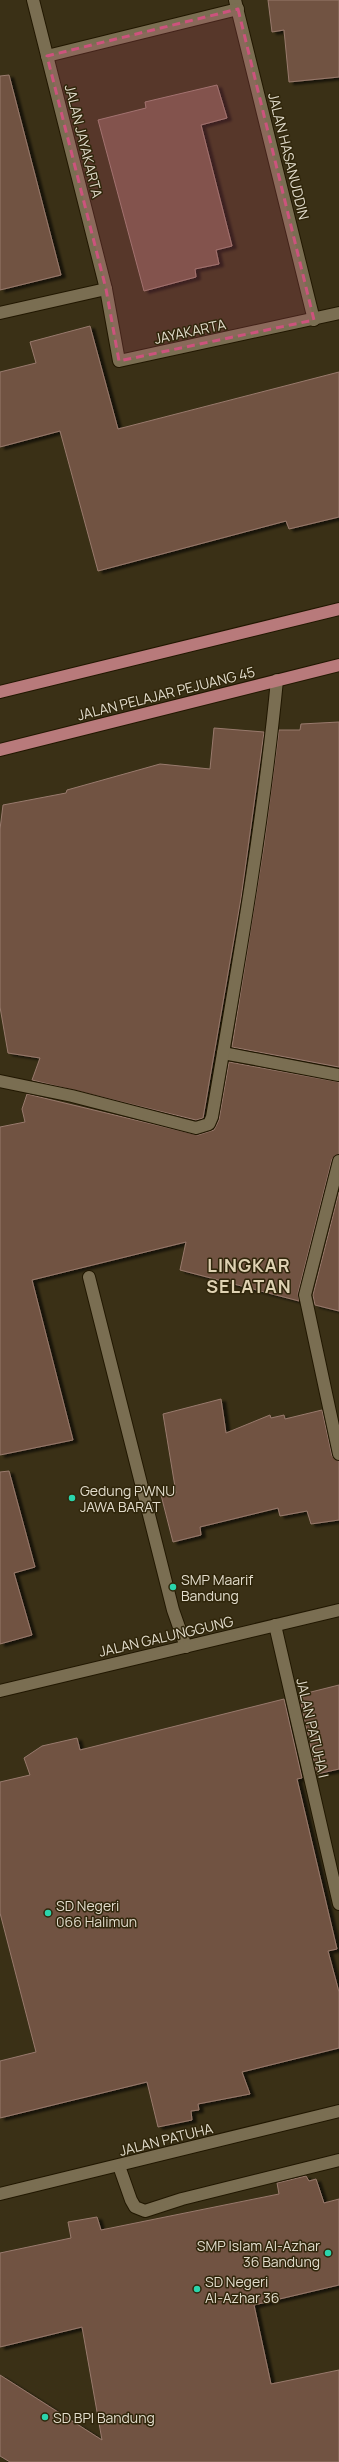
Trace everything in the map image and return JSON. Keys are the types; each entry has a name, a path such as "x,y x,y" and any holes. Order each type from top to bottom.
{"main road":[{"path":"0,692 339,609"},
{"name":"JALAN PELAJAR PEJUANG 45","path":"0,750 339,665"}],"street":[{"name":"JALAN JAYAKARTA","path":"33,0 106,289"},
{"path":"47,56 236,5"},
{"name":"JALAN HASANUDDIN","path":"236,5 314,320"},
{"path":"0,313 106,289"},
{"name":"JAYAKARTA","path":"106,289 119,362 314,320 339,313"},
{"path":"0,1081 72,1096 196,1128 209,1124 212,1117 223,1053 272,742 277,680"},
{"path":"223,1053 339,1075"},
{"path":"339,1161 305,1295 339,1454"},
{"path":"89,1277 173,1610 186,1647"},
{"name":"JALAN GALUNGGUNG","path":"0,1691 339,1610"},
{"name":"JALAN PATUHA I","path":"275,1626 334,1860 339,1904"},
{"name":"JALAN PATUHA","path":"0,2194 120,2166 339,2111"},
{"path":"120,2166 131,2200 135,2207 146,2211 182,2199 339,2160"}],"highlighted area":[{"path":"238,9 314,320 119,361 106,289 47,56"}],"building":[{"path":"268,0 339,0 339,77 289,82 284,30 272,32"},
{"path":"9,75 61,275 0,290 0,76"},
{"path":"217,85 227,118 201,125 232,246 216,250 219,264 195,269 196,277 144,291 98,120 146,108 145,102"},
{"path":"90,326 118,429 339,372 339,517 289,529 286,521 98,571 60,431 0,447 0,372 36,363 30,342"},
{"path":"339,722 339,1067 232,1047 264,845 279,730 300,730 301,724"},
{"path":"214,728 264,732 241,898 203,1118 196,1120 32,1080 40,1058 8,1053 0,1007 0,829 3,805 66,793 67,790 160,764 210,769"},
{"path":"229,1062 339,1082 339,1154 332,1159 298,1293 299,1301 180,1270 186,1242 32,1280 73,1440 0,1455 0,1127 25,1122 22,1109 27,1094 198,1135 214,1130 219,1120"},
{"path":"339,1192 339,1311 315,1305 313,1295"},
{"path":"221,1399 226,1433 270,1415 271,1418 284,1415 285,1419 322,1410 332,1456 339,1461 339,1520 311,1524 307,1511 280,1516 278,1508 200,1527 201,1535 173,1542 161,1495 176,1493 163,1414"},
{"path":"9,1471 35,1567 14,1573 32,1635 0,1644 0,1472"},
{"path":"339,1685 339,1769 317,1774 299,1695"},
{"path":"284,1699 302,1778 297,1779 337,1949 328,1951 339,1992 339,2048 242,2072 250,2094 198,2104 199,2110 191,2111 192,2120 158,2127 147,2082 0,2118 0,2061 36,2052 0,1913 0,1782 30,1775 24,1758 42,1746 77,1738 80,1750"},
{"name":"SD Negeri Al-Azhar 36","path":"306,2176 309,2181 316,2179 324,2203 339,2199 339,2285 254,2305 271,2384 339,2370 339,2462 10,2462 0,2456 0,2375 102,2440 82,2327 0,2347 0,2253 71,2238 68,2222 97,2217 101,2230 279,2194 277,2183"}],"place":[{"name":"Gedung PWNU JAWA BARAT","path":"72,1498"},
{"name":"SMP Maarif Bandung","path":"173,1587"},
{"name":"SD Negeri 066 Halimun","path":"48,1913"},
{"name":"SMP Islam Al-Azhar 36 Bandung","path":"328,2253"},
{"name":"SD Negeri Al-Azhar 36","path":"197,2289"},
{"name":"SD BPI Bandung","path":"45,2417"}],"district":[{"name":"LINGKAR SELATAN","path":"249,1275"}]}
